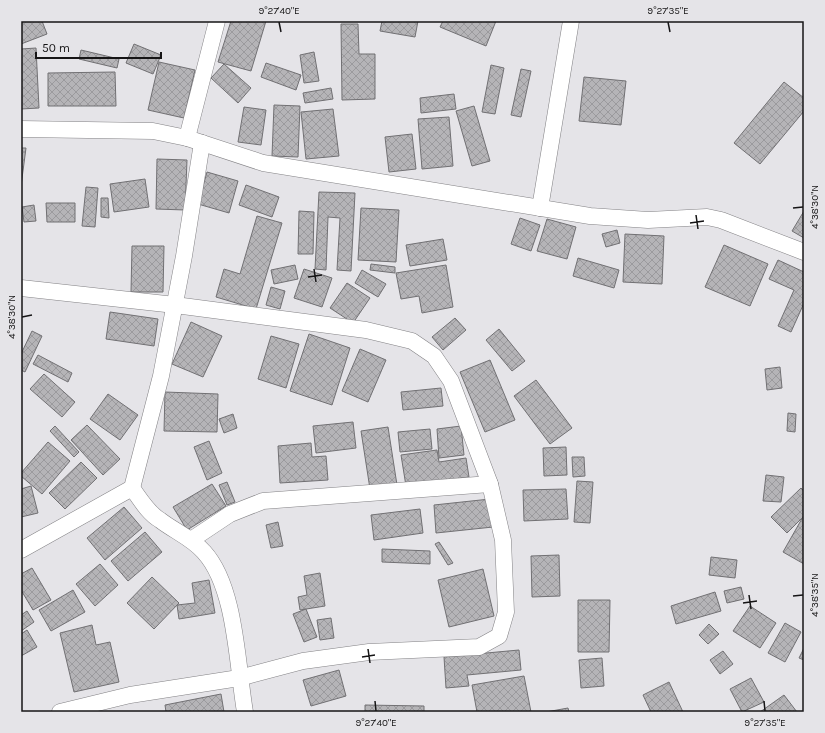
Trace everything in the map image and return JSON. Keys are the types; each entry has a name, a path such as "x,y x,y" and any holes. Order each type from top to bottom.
{"street":[{"path":"187,138 217,21"},
{"path":"540,208 571,21"},
{"path":"21,128 153,131 187,138 263,163 590,216 628,219 707,218 721,220 804,252"},
{"path":"21,550 132,488 162,376 202,143"},
{"path":"21,288 175,305 366,330 412,341 434,356 451,381 490,484 503,540 506,612 498,636 479,647 362,653 303,661 239,678 130,695 60,712"},
{"path":"191,540 230,514 263,501 490,484"},
{"path":"132,488 158,520 191,540 203,550 214,564 228,602 245,712"}],"building":[{"path":"21,21 42,21 47,34 21,44"},
{"path":"231,21 266,21 251,71 218,62"},
{"path":"382,21 418,21 415,37 380,31"},
{"path":"443,21 496,21 486,46 440,27"},
{"path":"341,24 358,24 359,54 375,54 375,99 342,100"},
{"path":"134,44 161,55 153,74 126,63"},
{"path":"36,48 39,108 21,109 21,49"},
{"path":"81,50 119,59 117,68 79,59"},
{"path":"314,52 319,81 304,83 300,55"},
{"path":"159,62 195,70 184,118 148,110"},
{"path":"266,63 301,75 296,90 261,77"},
{"path":"224,64 251,88 238,103 211,78"},
{"path":"491,65 504,68 495,114 482,112"},
{"path":"521,69 531,71 521,117 511,115"},
{"path":"115,72 116,106 48,106 48,73"},
{"path":"584,77 626,81 621,125 579,121"},
{"path":"784,82 804,98 804,111 760,164 734,143"},
{"path":"331,88 333,99 305,103 303,93"},
{"path":"454,94 456,109 421,113 420,98"},
{"path":"274,105 300,106 298,157 272,156"},
{"path":"474,106 490,161 472,166 456,111"},
{"path":"244,107 266,110 261,145 238,142"},
{"path":"333,109 339,156 306,159 301,112"},
{"path":"449,117 453,166 422,169 418,119"},
{"path":"412,134 416,169 389,172 385,137"},
{"path":"21,148 26,148 21,186"},
{"path":"157,159 187,160 185,210 156,209"},
{"path":"207,172 238,181 229,213 198,204"},
{"path":"145,179 149,207 114,212 110,184"},
{"path":"246,185 279,197 272,217 239,205"},
{"path":"86,187 98,188 95,227 82,226"},
{"path":"319,192 355,193 351,271 337,270 340,218 328,217 326,270 315,269"},
{"path":"101,198 108,198 109,218 101,217"},
{"path":"46,203 75,203 75,222 47,222"},
{"path":"34,205 36,221 24,222 22,207"},
{"path":"361,208 399,210 396,262 358,260"},
{"path":"299,211 314,212 313,254 298,254"},
{"path":"804,211 804,238 792,231"},
{"path":"257,216 282,223 256,309 216,297 224,269 240,274"},
{"path":"520,218 540,225 531,251 511,244"},
{"path":"547,219 576,227 567,259 537,251"},
{"path":"617,230 620,243 606,247 602,234"},
{"path":"625,234 664,236 662,284 623,282"},
{"path":"443,239 447,260 410,266 406,245"},
{"path":"724,245 768,264 750,306 705,287"},
{"path":"132,246 164,246 163,292 131,292"},
{"path":"578,258 619,270 614,288 573,276"},
{"path":"778,260 804,272 804,303 791,332 778,326 794,290 769,279"},
{"path":"371,264 395,267 395,273 370,270"},
{"path":"295,265 298,279 274,284 271,270"},
{"path":"446,265 453,307 422,313 419,296 401,299 396,273"},
{"path":"304,269 332,278 322,307 294,298"},
{"path":"362,270 386,284 378,297 355,283"},
{"path":"347,283 370,298 353,323 330,308"},
{"path":"271,287 285,291 280,309 266,305"},
{"path":"110,312 158,319 154,346 106,339"},
{"path":"455,318 466,330 443,350 432,337"},
{"path":"191,322 222,336 203,377 172,364"},
{"path":"499,329 525,361 512,371 486,340"},
{"path":"32,331 42,336 25,372 21,370 21,354"},
{"path":"309,334 350,348 332,405 290,391"},
{"path":"271,336 299,344 286,388 258,379"},
{"path":"360,349 386,360 368,402 342,391"},
{"path":"38,355 72,373 68,382 33,364"},
{"path":"490,360 515,420 485,432 460,372"},
{"path":"780,367 782,388 767,390 765,369"},
{"path":"44,374 75,402 62,417 30,389"},
{"path":"536,380 572,428 550,444 514,396"},
{"path":"441,388 443,406 403,410 401,392"},
{"path":"165,392 218,394 217,432 164,431"},
{"path":"108,394 138,415 120,440 90,419"},
{"path":"788,413 796,414 795,432 787,431"},
{"path":"233,414 237,428 224,433 219,419"},
{"path":"353,422 356,448 316,453 313,426"},
{"path":"87,425 120,459 103,475 71,440"},
{"path":"55,426 79,452 74,457 50,431"},
{"path":"461,426 464,455 439,458 437,429"},
{"path":"388,427 397,485 370,489 361,431"},
{"path":"430,429 432,449 400,452 398,432"},
{"path":"209,441 222,473 207,480 194,447"},
{"path":"48,442 70,461 42,494 21,476 21,473"},
{"path":"311,443 312,457 326,456 328,480 280,483 278,446"},
{"path":"566,447 567,475 544,476 543,448"},
{"path":"437,450 439,462 466,458 469,477 406,486 401,455"},
{"path":"572,457 584,457 585,476 573,477"},
{"path":"81,462 97,478 65,509 49,493"},
{"path":"766,475 784,477 781,502 763,501"},
{"path":"577,481 593,482 590,523 574,522"},
{"path":"227,482 235,502 227,505 219,485"},
{"path":"212,484 226,506 187,530 173,507"},
{"path":"31,486 38,513 21,517 21,489"},
{"path":"801,488 804,491 804,516 787,533 771,517"},
{"path":"566,489 568,519 524,521 523,490"},
{"path":"490,499 493,527 436,533 434,505"},
{"path":"124,507 142,528 105,560 87,538"},
{"path":"420,509 423,533 374,540 371,515"},
{"path":"804,515 804,564 783,552"},
{"path":"278,522 283,546 271,548 266,525"},
{"path":"145,532 162,552 128,581 111,561"},
{"path":"439,542 453,563 448,565 435,544"},
{"path":"382,549 430,551 430,564 382,562"},
{"path":"559,555 560,596 532,597 531,556"},
{"path":"711,557 737,560 735,578 709,575"},
{"path":"100,564 118,585 95,606 76,584"},
{"path":"32,568 51,600 33,610 21,590 21,574"},
{"path":"483,569 494,616 449,627 438,580"},
{"path":"320,573 325,606 300,610 298,597 307,595 304,576"},
{"path":"152,577 179,603 154,629 127,603"},
{"path":"209,580 215,613 179,619 177,605 195,603 192,583"},
{"path":"741,587 744,599 727,603 724,591"},
{"path":"73,590 85,612 51,631 39,610"},
{"path":"715,592 721,611 676,624 671,606"},
{"path":"578,600 610,600 609,652 578,652"},
{"path":"750,606 776,623 760,648 733,631"},
{"path":"306,609 317,637 304,642 293,614"},
{"path":"27,611 34,622 21,631 21,615"},
{"path":"331,618 334,638 320,640 317,620"},
{"path":"785,623 801,632 785,662 768,653"},
{"path":"709,624 719,634 708,644 699,635"},
{"path":"92,625 96,645 110,642 119,682 74,692 60,633"},
{"path":"27,630 37,647 21,656 21,634"},
{"path":"804,648 804,660 799,658"},
{"path":"519,650 521,670 467,675 469,686 446,688 444,657"},
{"path":"723,651 733,664 720,674 710,660"},
{"path":"602,658 604,686 581,688 579,660"},
{"path":"339,670 346,696 311,706 303,680"},
{"path":"524,676 531,712 477,712 472,685"},
{"path":"751,678 764,702 742,712 730,689"},
{"path":"669,682 683,712 651,712 643,695"},
{"path":"221,694 224,712 166,712 165,705"},
{"path":"784,695 797,712 760,712"},
{"path":"365,705 424,706 424,712 365,712"},
{"path":"568,708 569,712 546,712"}]}
